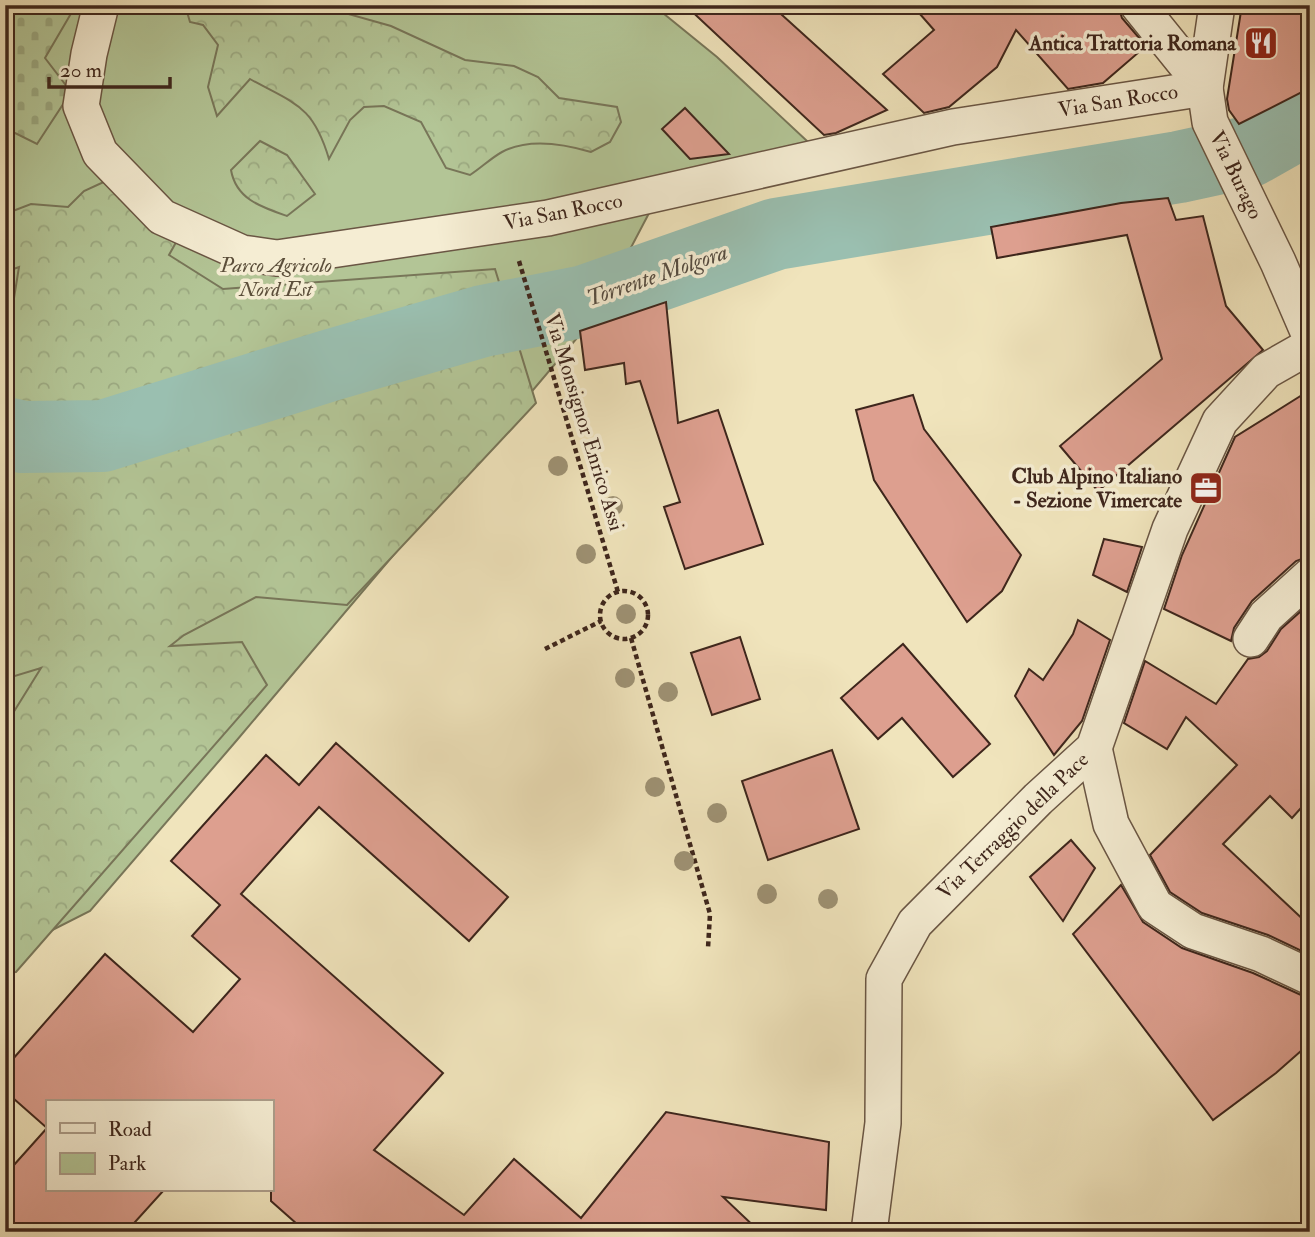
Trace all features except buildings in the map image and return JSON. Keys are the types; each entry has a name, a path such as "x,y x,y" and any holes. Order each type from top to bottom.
{"street":[{"name":"Via San Rocco","path":"102,5 89,54 81,106 100,153 162,217 242,253 277,258 548,218 953,127 1205,88"},
{"path":"1138,5 1205,88"},
{"name":"Via Burago","path":"1217,5 1205,88 1210,122 1278,262 1310,336"},
{"name":"Via Terraggio della Pace","path":"869,1232 883,1123 884,979 915,923 1038,799 1094,748 1170,529 1220,421 1266,371 1310,346"},
{"path":"1251,639 1265,617 1310,576"},
{"path":"1094,748 1111,824 1155,906 1193,932 1261,954 1310,977"}],"path":[{"name":"Via Monsignor Enrico Assi","path":"519,261 618,592"},
{"path":"618,592 636,594 647,608 645,626 631,638 613,636 601,621 603,603 618,592"},
{"path":"545,649 601,621"},
{"path":"631,638 710,914 708,948"}],"green space":[{"name":"Parco Agricolo Nord Est","path":"5,5 653,5 717,57 807,141 795,152 668,177 594,318 237,740 90,911 5,954"},
{"path":"5,5 76,5 45,58 71,92 37,144 9,130 5,134"},
{"path":"185,5 326,5 327,8 391,26 465,60 514,66 538,77 559,98 617,107 621,122 610,142 591,152 558,145 523,145 502,152 470,175 446,168 421,122 384,106 364,107 350,120 329,159 323,141 309,117 291,101 250,79 217,116 208,87 218,45 203,25 190,22"},
{"path":"260,141 287,155 315,194 287,216 251,200 238,188 234,180 231,170"},
{"path":"108,180 179,237 169,255 223,289 495,269 536,403 347,605 256,597 184,635 170,646 242,642 267,685 16,972 5,973 5,726 41,668 5,679 5,354 19,267 5,272 5,214 31,204 68,207 84,191"}],"waterway":[{"name":"Torrente Molgora","path":"5,433 23,437 103,436 483,321 585,301 776,234 1179,167 1248,152 1310,117"}],"place":[{"name":"Antica Trattoria Romana","path":"1261,43"},
{"name":"Club Alpino Italiano - Sezione Vimercate","path":"1206,488"}]}
